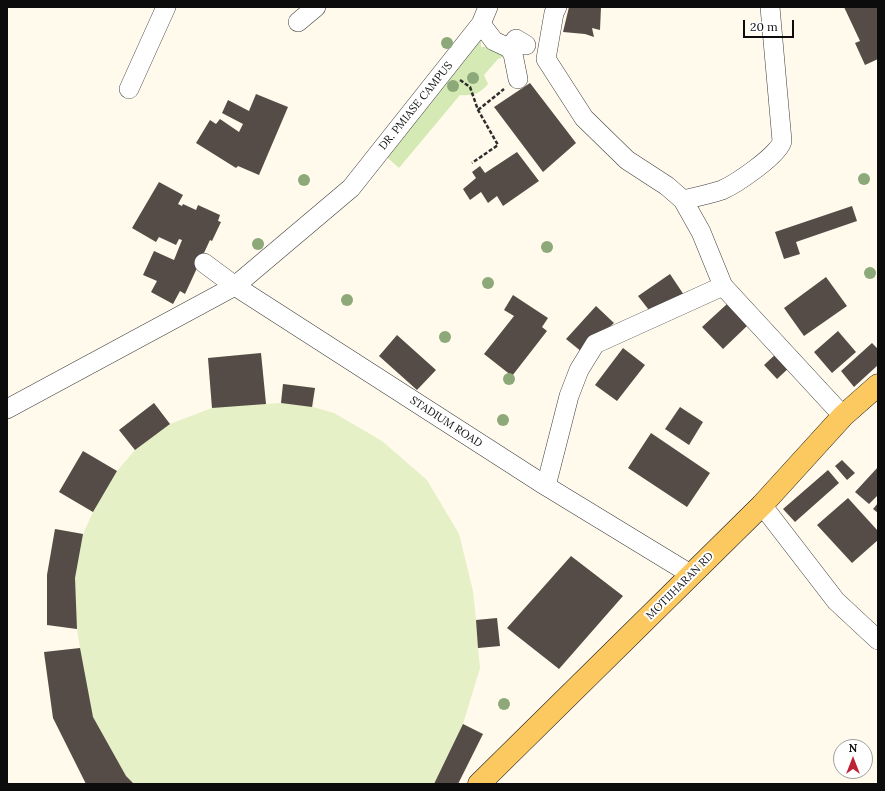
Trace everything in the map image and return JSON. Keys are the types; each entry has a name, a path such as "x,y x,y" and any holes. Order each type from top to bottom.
{"main road":[{"name":"MOTIJHARAN RD","path":"479,784 762,505 843,416 878,385"}],"street":[{"path":"129,89 166,7"},
{"path":"298,22 316,7"},
{"name":"DR. PMIASE CAMPUS","path":"7,409 236,286 351,188 481,24 488,7"},
{"path":"557,7 546,59 584,118 627,160 667,186 683,200 701,232 723,286 843,416"},
{"path":"683,200 723,189 772,157 781,147 782,141 774,32 770,7"},
{"path":"481,24 494,41 518,46 513,54 518,79"},
{"name":"STADIUM ROAD","path":"204,264 546,486 692,575"},
{"path":"546,486 569,396 579,370 595,344 723,286"},
{"path":"762,505 836,601 878,640"}],"path":[{"path":"444,70 470,87 478,110 498,145 472,162"},
{"path":"478,110 518,79"}],"green space":[{"path":"481,38 481,47 492,46 508,55 498,59 484,75 488,84 482,90 473,95 460,95 399,168 380,151"},
{"path":"261,353 266,404 281,403 283,384 315,388 313,407 334,413 382,441 427,480 459,534 473,591 476,620 497,618 500,646 478,648 480,668 463,724 483,734 458,784 86,784 53,718 44,653 80,648 77,629 47,625 47,575 55,529 83,534 93,512 59,492 83,451 117,471 135,450 119,430 154,403 170,424 212,408 208,358"}],"building":[{"path":"569,7 601,7 600,30 592,28 594,37 585,34 563,32"},
{"path":"844,7 878,7 878,59 865,65 855,43 860,41"},
{"path":"530,83 576,143 543,172 494,107"},
{"path":"256,94 288,107 259,175 238,166 236,168 196,143 210,120 216,124 220,119 239,132 243,124 222,113 228,100 249,111"},
{"path":"517,152 539,181 503,206 497,196 488,203 481,192 470,200 463,189 476,178 472,172 480,166 485,173"},
{"path":"159,182 183,195 178,204 182,206 183,204 196,210 198,205 220,215 218,221 221,222 212,241 210,240 185,294 180,291 173,304 151,292 157,281 143,275 154,251 174,260 182,240 179,239 176,245 159,237 156,242 132,228"},
{"path":"852,206 857,221 796,242 800,254 784,259 775,232"},
{"path":"670,274 684,295 652,314 638,296"},
{"path":"826,277 847,306 804,336 784,308"},
{"path":"513,295 548,318 542,327 547,331 512,376 484,354 514,316 504,310"},
{"path":"727,304 747,326 723,349 702,327"},
{"path":"596,306 614,323 582,352 566,339"},
{"path":"838,331 856,352 832,373 814,352"},
{"path":"397,335 436,370 417,390 379,356"},
{"path":"872,343 878,349 878,365 854,387 841,371"},
{"path":"623,348 645,365 617,401 595,385"},
{"path":"778,352 791,366 777,379 764,365"},
{"path":"261,353 266,404 212,408 208,358"},
{"path":"283,384 315,388 312,407 281,403"},
{"path":"154,403 170,424 135,450 119,430"},
{"path":"680,407 703,422 689,445 665,429"},
{"path":"651,433 710,473 687,507 628,468"},
{"path":"83,451 117,471 93,512 59,492"},
{"path":"842,460 855,473 847,480 835,466"},
{"path":"878,467 878,495 869,504 855,492"},
{"path":"828,470 839,483 795,522 783,509"},
{"path":"848,498 878,531 878,540 852,563 817,525"},
{"path":"878,503 878,513 873,509"},
{"path":"55,529 83,534 75,578 77,629 47,625 47,575"},
{"path":"571,556 623,596 559,669 507,628"},
{"path":"497,618 500,646 478,648 476,620"},
{"path":"80,648 93,717 126,776 134,784 86,784 53,718 44,652"},
{"path":"463,724 483,734 458,784 434,784"}]}
